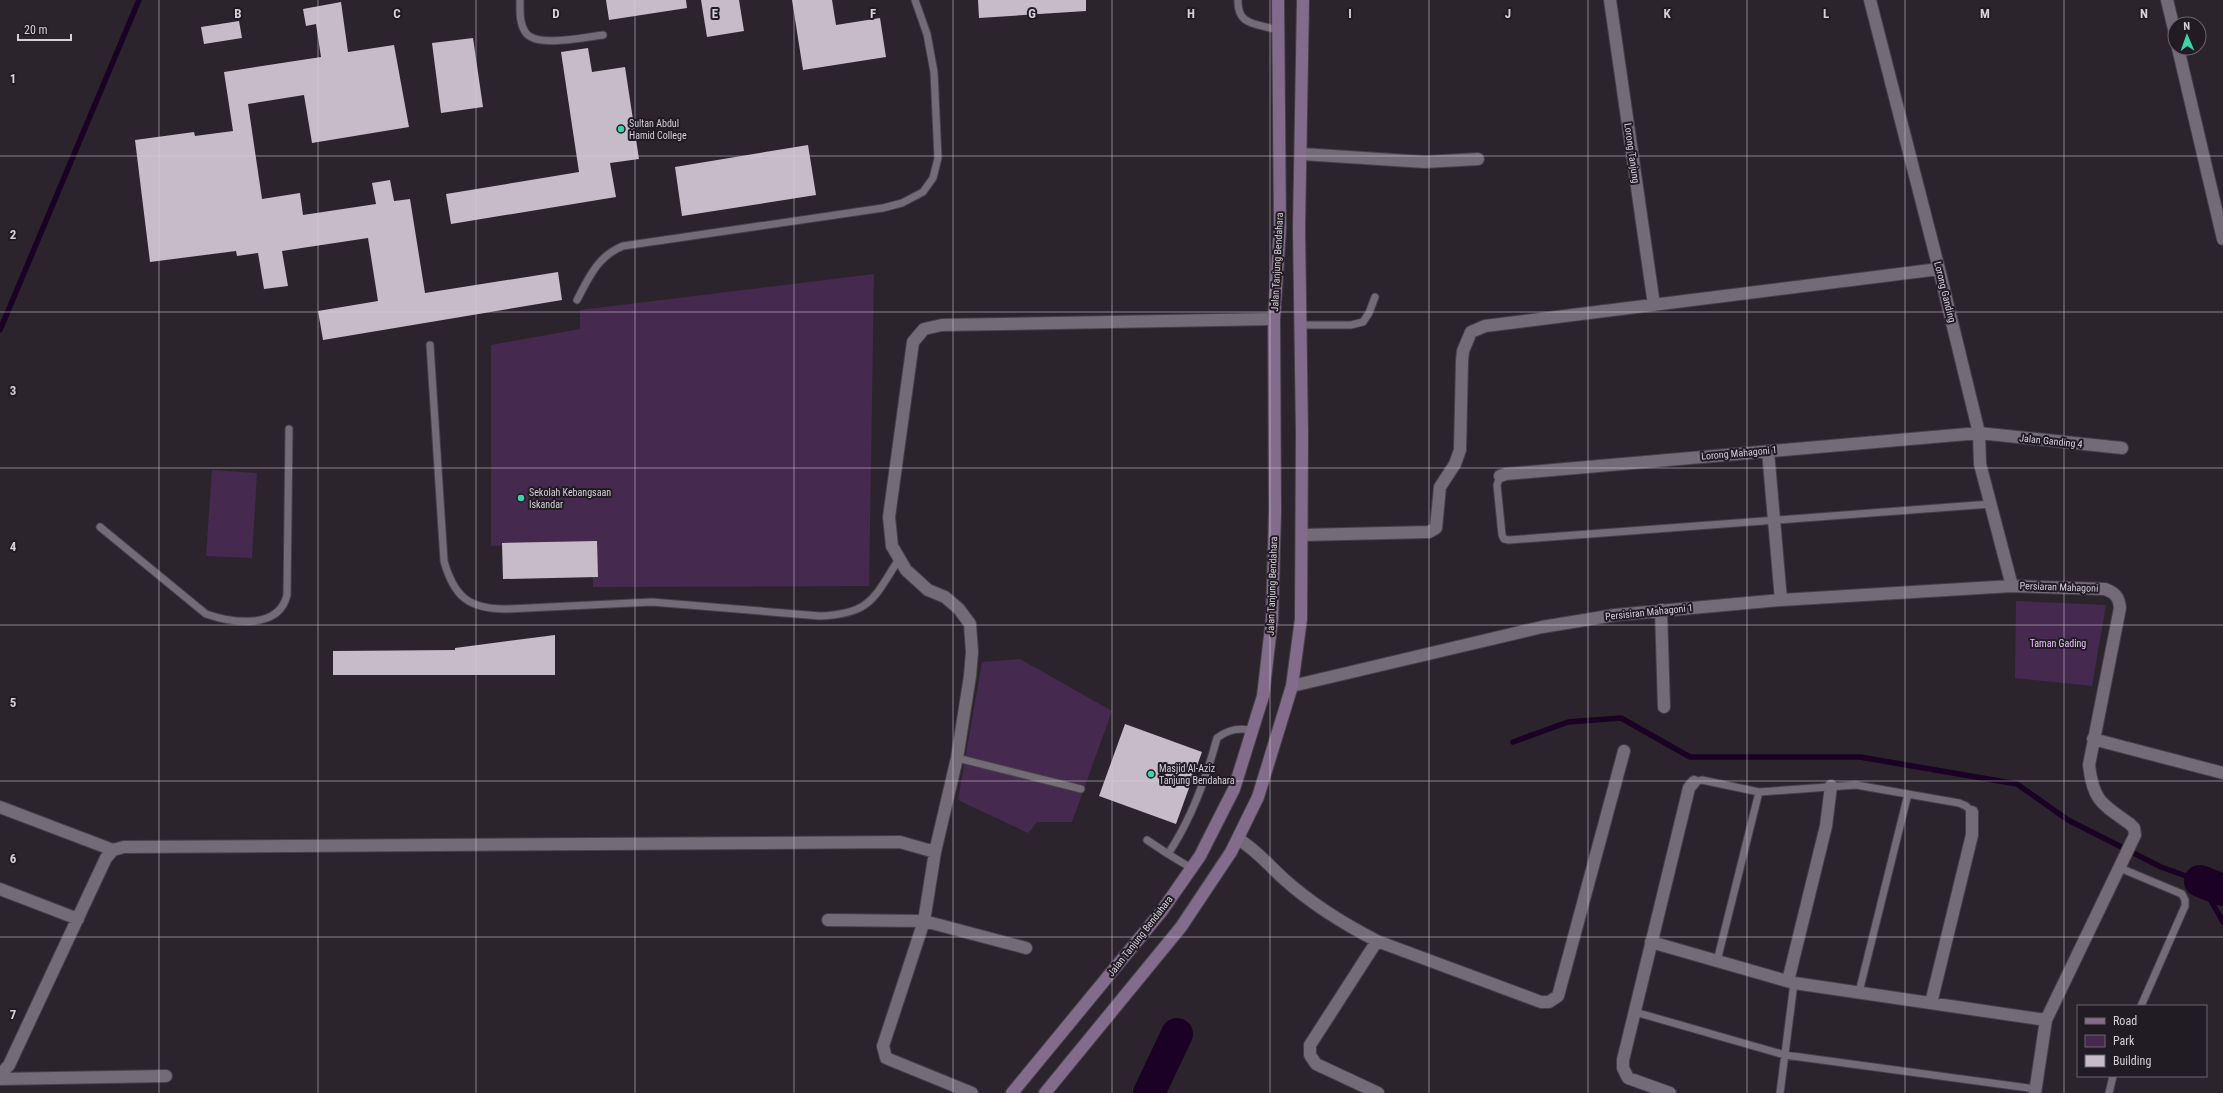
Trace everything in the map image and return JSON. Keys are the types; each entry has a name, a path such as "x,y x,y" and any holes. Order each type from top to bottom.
{"main road":[{"name":"Jalan Tanjung Bendahara","path":"1012,1093 1161,912 1200,856 1234,789 1254,731 1263,696 1272,619 1276,434 1274,319 1280,228 1277,30 1278,0"},
{"name":"Jalan Tanjung Bendahara","path":"1045,1093 1182,927 1238,839 1258,797 1292,686 1301,619 1302,535 1299,228 1302,154 1303,0"}],"street":[{"name":"Lorong Tanjung","path":"1610,0 1654,305"},
{"name":"Lorong Ganding","path":"1870,0 1940,269 1979,433 1980,464 2012,586"},
{"path":"2167,0 2171,16"},
{"path":"2180,56 2223,239"},
{"path":"1302,154 1425,162 1478,159"},
{"path":"1302,535 1429,532 1436,528 1440,487 1455,464 1460,450 1462,361 1471,332 1486,326 1940,269"},
{"path":"972,1093 886,1058 883,1052 883,1046 924,921 935,852 957,758 970,676 970,624 959,609 945,597 928,590 906,570 892,546 889,516 913,342 924,329 942,325 1274,319"},
{"name":"Jalan Ganding 4","path":"1979,433 2122,448"},
{"name":"Lorong Mahagoni 1","path":"1500,476 1506,474 1979,433"},
{"path":"1768,451 1781,600"},
{"name":"Persiaran Mahagoni","path":"2012,586 2105,588 2112,591 2119,598 2120,608 2093,739"},
{"name":"Persisiran Mahagoni 1","path":"1292,686 1542,627 1584,619 1661,610 1781,600 2012,586"},
{"path":"1661,610 1664,707"},
{"path":"2036,1091 2046,1020 2135,836 2134,828 2130,824 2104,805 2096,797 2092,786 2089,765 2093,739 2223,773"},
{"path":"1238,839 1262,857 1284,879 1311,901 1337,919 1377,941 1541,1002 1554,1000 1558,996 1624,751"},
{"path":"1670,1093 1635,1082 1625,1074 1623,1060 1689,788 1694,782"},
{"path":"1791,982 1826,826 1831,786"},
{"path":"0,807 113,850"},
{"path":"1931,1003 1972,835 1972,812"},
{"path":"0,1075 9,1065 106,858 113,850 124,847 900,842 935,852"},
{"path":"0,889 78,919"},
{"path":"828,920 924,921 1026,948"},
{"path":"1377,941 1310,1045 1310,1056 1316,1064 1378,1093"},
{"path":"1652,942 1791,982 2046,1020"},
{"path":"0,1079 166,1076"}],"lane":[{"path":"520,0 521,22 525,33 535,40 545,41 603,35"},
{"path":"577,300 599,262 614,250 623,246 883,208 902,203 923,192 933,178 938,158 934,72 927,34 916,0"},
{"path":"1238,0 1239,14 1243,19 1277,30"},
{"path":"1300,325 1351,325 1363,322 1369,313 1375,297"},
{"path":"430,345 444,561 453,585 468,602 491,609 506,609 652,602 834,616 852,612 867,605 875,598 899,559"},
{"path":"100,526 206,614 224,620 242,622 260,620 273,616 285,605 287,595 289,429"},
{"path":"1500,476 1498,485 1502,535 1504,539 1509,540 1991,504"},
{"path":"1168,854 1180,836 1199,796 1217,738 1231,730 1246,729 1254,731"},
{"path":"957,758 1081,789"},
{"path":"1694,782 1702,780 1759,792 1856,785 1959,803 1966,806 1972,812"},
{"path":"1717,961 1759,792"},
{"path":"1859,992 1908,794"},
{"path":"1147,840 1191,868"},
{"path":"2122,863 2182,894 2185,900 2185,906 2141,1005"},
{"path":"1780,1093 1785,1055 1791,982"},
{"path":"1635,1012 1785,1055 2036,1091"},
{"path":"2109,1093 2113,1077"}],"green space":[{"path":"874,274 869,586 593,587 592,542 491,546 491,345 580,329 580,310"},
{"path":"212,470 257,473 252,558 206,556"},
{"name":"Taman Gading","path":"2016,601 2106,605 2092,686 2015,678"},
{"path":"1020,659 1112,711 1072,822 1037,822 1028,833 958,800 982,662"}],"building":[{"path":"606,0 686,0 687,8 609,20"},
{"path":"701,0 739,0 744,31 707,37"},
{"path":"792,0 832,0 836,25 880,18 886,57 803,70"},
{"path":"978,0 1086,0 1086,11 979,18"},
{"path":"341,2 348,52 394,45 409,127 312,143 304,95 248,104 262,199 300,193 303,215 376,204 372,183 390,180 394,201 410,199 425,293 558,272 562,300 323,340 318,311 378,301 368,238 282,251 288,286 264,289 258,253 237,256 236,251 150,262 135,140 194,132 195,136 233,131 224,72 321,57 316,24 306,26 303,9"},
{"path":"239,21 242,38 204,44 201,27"},
{"path":"473,38 483,107 441,113 432,43"},
{"path":"588,48 592,72 625,67 639,159 610,163 616,197 451,224 446,194 579,172 561,52"},
{"path":"808,145 816,195 682,216 675,167"},
{"path":"597,541 598,577 503,579 502,543"},
{"path":"555,635 555,675 333,675 333,651 455,650 455,648"},
{"name":"Masjid Al-Aziz Tanjung Bendahara","path":"1125,724 1202,752 1176,824 1099,796"}],"waterway":[{"path":"0,330 139,0"},
{"path":"1513,742 1568,722 1621,718 1690,757 1860,757 2017,784 2068,820 2161,867 2200,881 2223,922"},
{"path":"2200,881 2223,890"},
{"path":"1149,1093 1177,1034"}],"place":[{"name":"Sultan Abdul Hamid College","path":"621,129"},
{"name":"Sekolah Kebangsaan Iskandar","path":"521,498"},
{"name":"Masjid Al-Aziz Tanjung Bendahara","path":"1151,774"}]}
